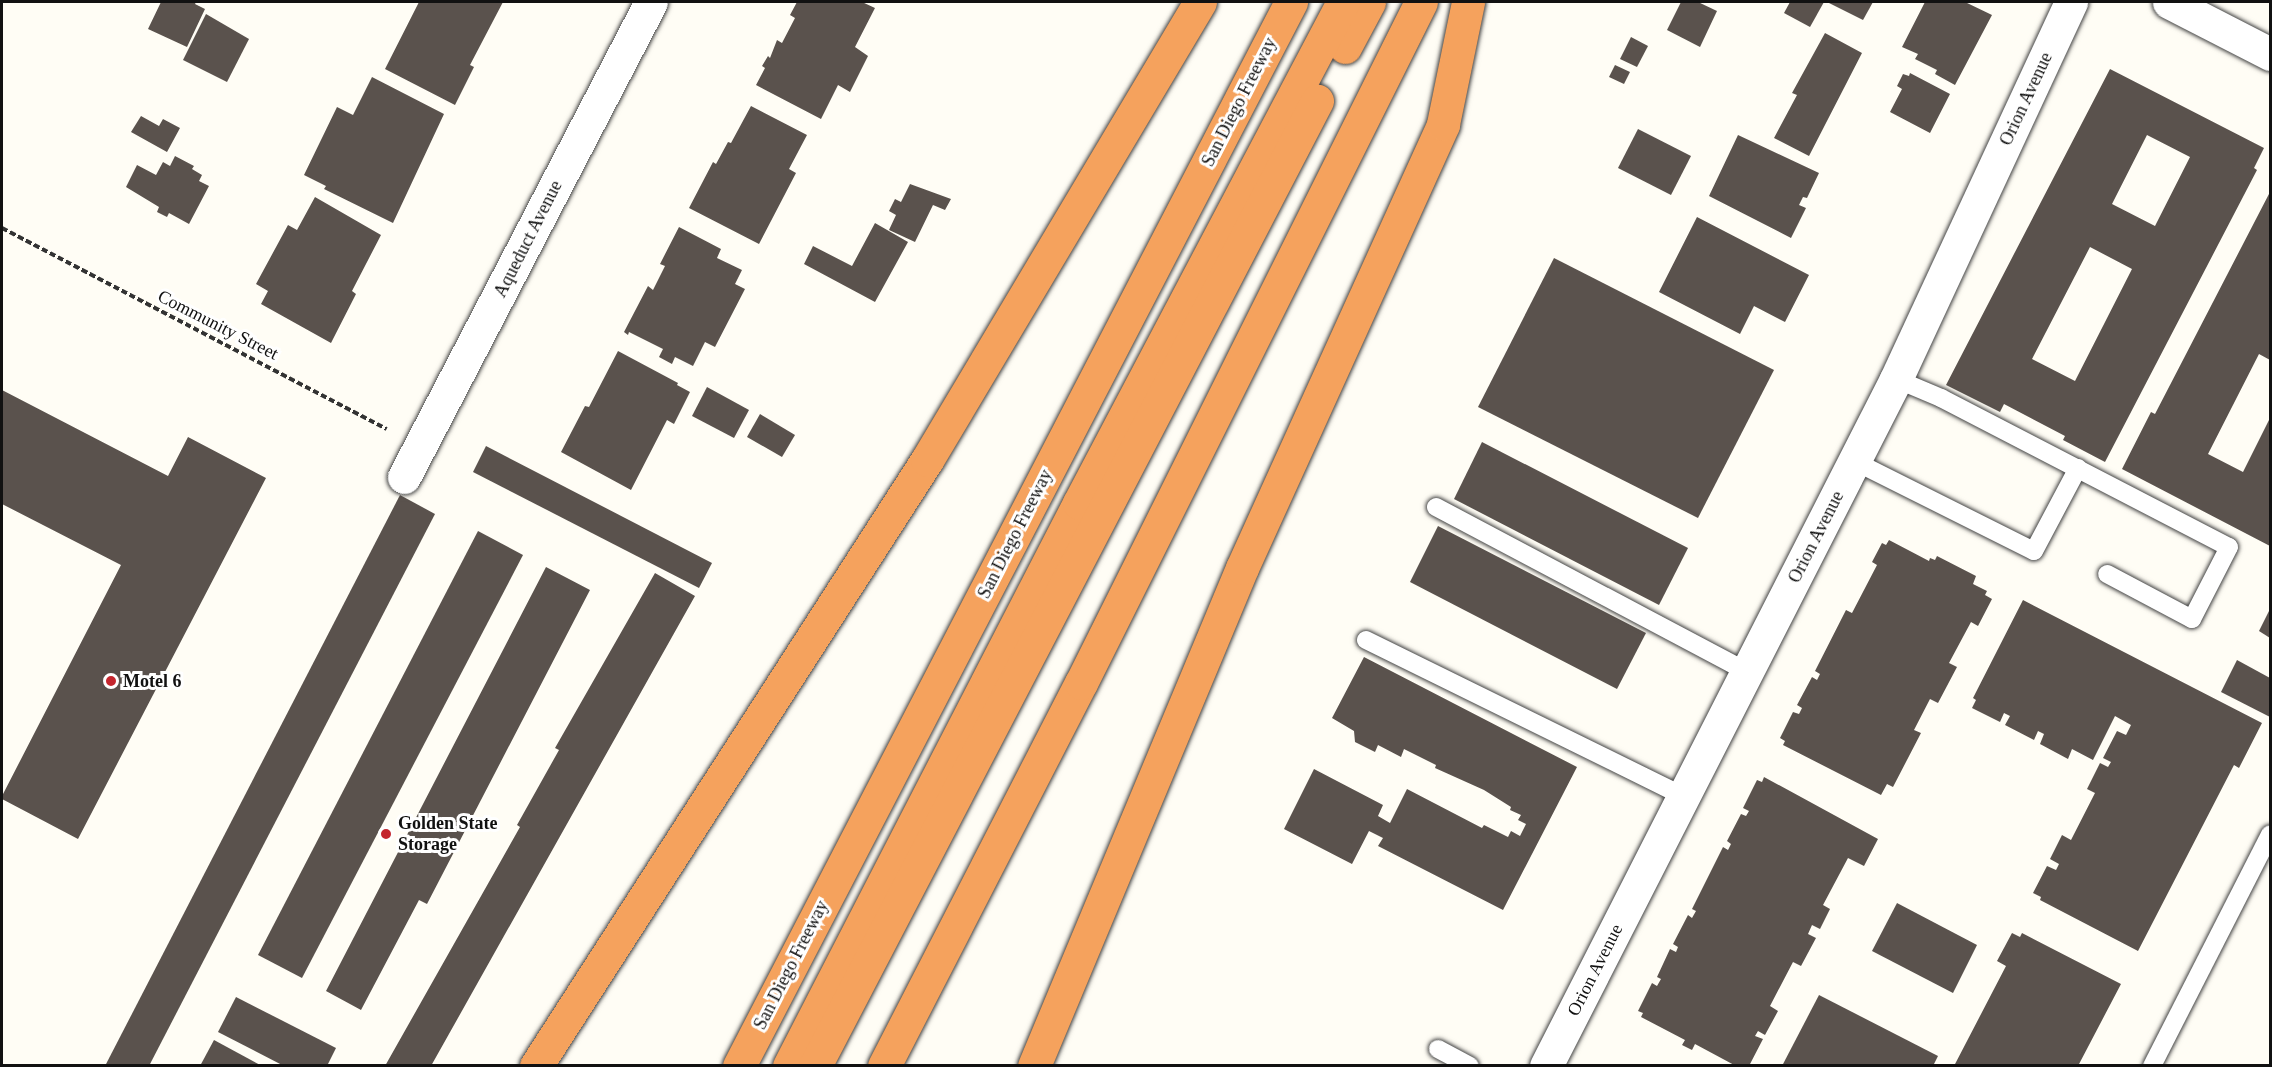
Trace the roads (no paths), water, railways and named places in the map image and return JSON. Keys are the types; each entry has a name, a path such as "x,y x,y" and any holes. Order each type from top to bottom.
{"highway":[{"path":"536,1065 927,460 1200,2"},
{"name":"San Diego Freeway","path":"739,1065 1291,2"},
{"path":"789,1065 1079,503 1343,2"},
{"path":"815,1065 1369,2"},
{"path":"884,1065 1081,683 1420,2"},
{"path":"1034,1065 1251,547 1443,124 1468,2"}],"street":[{"name":"Aqueduct Avenue","path":"404,477 651,2"},
{"name":"Orion Avenue","path":"1555,1062 1683,796 1896,379 2071,2"},
{"path":"2169,2 2271,54"}],"lane":[{"path":"1896,379 1941,398 2229,547 2192,619 2107,574"},
{"path":"1854,461 2034,551 2078,468"},
{"path":"1436,507 1747,672"},
{"path":"1366,640 1683,796"},
{"path":"2152,1065 2271,834"},
{"path":"1438,1049 1470,1065"}],"place":[{"name":"Motel 6","path":"111,681"},
{"name":"Golden State Storage","path":"386,834"}]}
